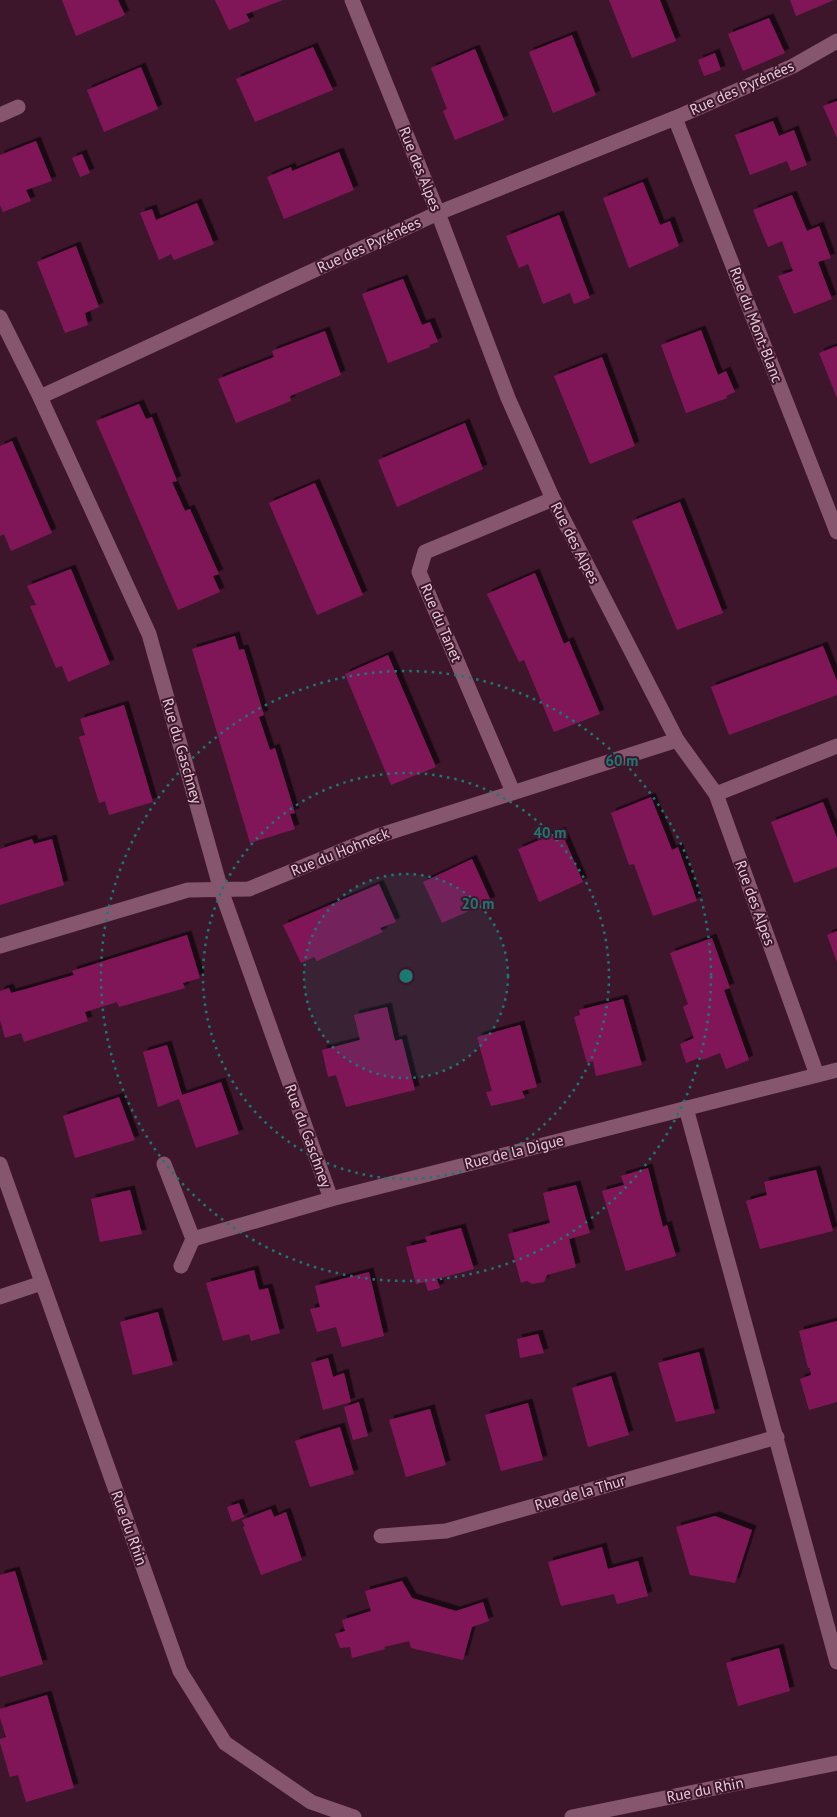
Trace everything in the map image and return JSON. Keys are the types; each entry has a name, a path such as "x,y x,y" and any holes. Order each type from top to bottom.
{"street":[{"name":"Rue des Alpes","path":"352,0 438,214 508,398 553,499 677,740 716,794 817,1075"},
{"name":"Rue des Pyrénées","path":"40,397 438,214 675,118 794,66 837,41"},
{"path":"0,115 18,108"},
{"name":"Rue du Mont-Blanc","path":"675,118 837,532"},
{"name":"Rue du Gaschney","path":"0,317 40,397 149,634 221,890 331,1199"},
{"name":"Rue du Tanet","path":"513,792 419,572 425,552 553,499"},
{"name":"Rue du Hohneck","path":"0,946 188,890 249,889 378,836 677,740"},
{"path":"716,794 837,746"},
{"name":"Rue de la Digue","path":"193,1239 331,1199 837,1070"},
{"path":"686,1108 837,1662"},
{"name":"Rue du Rhin","path":"0,1164 180,1671 225,1744 311,1802 354,1817"},
{"path":"164,1164 193,1239 181,1266"},
{"path":"0,1297 42,1283"},
{"name":"Rue de la Thur","path":"381,1536 446,1531 777,1437"},
{"name":"Rue du Rhin","path":"572,1817 837,1763"}],"building":[{"path":"62,0 118,0 125,15 76,36"},
{"path":"215,0 283,0 246,14 250,21 229,30"},
{"path":"609,0 660,0 676,41 632,58"},
{"path":"790,0 834,0 796,16"},
{"path":"769,18 785,53 743,71 728,34"},
{"path":"572,35 596,95 553,113 529,52"},
{"path":"313,47 333,90 255,122 236,79"},
{"path":"475,49 504,120 455,140 443,111 447,109 431,68"},
{"path":"715,53 721,70 704,76 698,60"},
{"path":"141,67 158,109 104,132 87,90"},
{"path":"837,101 837,138 823,106"},
{"path":"773,121 779,136 794,130 807,165 791,171 787,161 750,175 735,135"},
{"path":"36,141 52,181 26,190 31,201 3,212 0,205 0,155"},
{"path":"339,152 354,190 284,219 267,177 291,167 292,171"},
{"path":"82,154 90,173 80,177 72,158"},
{"path":"643,182 660,225 670,221 679,246 629,268 603,198"},
{"path":"792,195 807,231 819,226 831,258 818,262 832,299 794,314 778,276 793,271 782,241 768,247 753,210"},
{"path":"197,203 214,244 174,260 171,254 159,260 140,213 152,209 156,220"},
{"path":"559,215 590,298 574,304 570,293 543,304 528,264 519,268 506,236"},
{"path":"76,246 99,307 85,313 88,325 65,333 37,262"},
{"path":"403,279 422,325 430,322 438,342 429,345 430,347 388,363 362,294"},
{"path":"701,330 718,375 726,371 735,392 726,396 727,398 686,413 661,345"},
{"path":"325,331 341,375 290,396 291,401 236,423 218,379 274,357 272,351"},
{"path":"837,346 837,398 819,353"},
{"path":"602,357 635,446 590,464 554,376"},
{"path":"139,404 146,419 152,417 177,481 172,482 185,511 190,509 219,574 213,576 220,592 178,610 96,421"},
{"path":"465,423 483,469 397,507 378,460"},
{"path":"12,441 52,533 11,551 4,534 0,536 0,446"},
{"path":"315,483 363,595 317,615 269,503"},
{"path":"680,502 723,613 677,630 632,521"},
{"path":"71,569 110,664 68,682 62,666 56,668 30,606 36,605 27,586"},
{"path":"535,573 564,644 569,641 600,714 554,732 524,660 519,662 487,594"},
{"path":"235,636 239,650 244,649 264,715 259,717 270,750 275,748 295,813 290,814 295,829 250,843 192,649"},
{"path":"823,646 837,681 837,695 729,735 711,687"},
{"path":"388,655 436,767 391,785 345,674"},
{"path":"124,705 153,802 109,815 105,801 99,803 79,737 85,735 80,719"},
{"path":"651,797 672,850 678,847 697,901 653,916 634,864 629,865 611,813"},
{"path":"823,802 837,838 837,867 794,883 771,822"},
{"path":"561,831 583,882 539,902 518,849"},
{"path":"32,839 34,844 52,839 64,885 0,905 0,849"},
{"path":"472,859 491,901 442,923 423,882"},
{"path":"379,884 396,922 380,928 383,932 317,961 314,957 301,963 283,925"},
{"path":"837,931 837,962 827,935"},
{"path":"187,935 200,978 183,983 185,988 119,1007 117,1002 85,1012 88,1021 24,1042 21,1033 5,1038 0,1020 0,991 9,988 11,993 74,975 72,971"},
{"path":"712,938 730,988 724,990 749,1060 726,1069 720,1053 702,1060 701,1057 686,1063 680,1044 694,1038 683,1007 688,1004 670,953"},
{"path":"623,999 642,1065 596,1076 593,1061 587,1063 574,1017 580,1015 579,1010"},
{"path":"387,1007 395,1041 402,1039 415,1090 346,1107 336,1075 328,1077 322,1050 360,1040 354,1015"},
{"path":"520,1025 537,1087 522,1091 525,1098 491,1106 486,1092 492,1091 477,1037"},
{"path":"167,1045 182,1095 221,1082 239,1134 196,1148 179,1099 158,1107 143,1052"},
{"path":"119,1097 135,1140 75,1158 63,1116"},
{"path":"648,1168 663,1227 667,1225 676,1256 626,1271 602,1191 624,1185 621,1176"},
{"path":"816,1170 833,1231 760,1249 746,1201 767,1195 764,1182"},
{"path":"576,1185 590,1233 569,1239 576,1267 547,1275 544,1282 532,1284 527,1281 521,1283 508,1234 550,1223 543,1193"},
{"path":"130,1190 142,1234 100,1242 91,1199"},
{"path":"461,1228 474,1269 437,1279 440,1288 428,1291 425,1282 416,1284 406,1247 427,1242 425,1237"},
{"path":"254,1270 259,1290 268,1288 280,1333 251,1341 249,1334 223,1341 206,1283"},
{"path":"369,1272 384,1336 342,1347 336,1327 317,1332 310,1309 320,1307 315,1286"},
{"path":"158,1312 173,1365 133,1375 120,1322"},
{"path":"837,1321 837,1402 809,1410 800,1379 811,1375 799,1331"},
{"path":"538,1334 544,1353 520,1358 517,1339"},
{"path":"699,1352 715,1413 676,1422 658,1363"},
{"path":"328,1358 333,1377 344,1373 351,1402 323,1410 311,1363"},
{"path":"611,1376 629,1435 588,1447 572,1388"},
{"path":"359,1402 368,1436 353,1440 344,1407"},
{"path":"528,1403 543,1460 501,1471 485,1415"},
{"path":"430,1409 446,1465 406,1477 389,1420"},
{"path":"340,1427 354,1474 310,1487 295,1441"},
{"path":"239,1503 244,1517 232,1522 227,1507"},
{"path":"271,1509 274,1517 286,1512 302,1560 261,1575 242,1520"},
{"path":"715,1516 752,1530 735,1583 690,1575 676,1527"},
{"path":"602,1547 608,1569 638,1561 648,1596 617,1604 614,1594 561,1606 548,1562"},
{"path":"15,1571 43,1664 0,1677 0,1575"},
{"path":"402,1581 412,1598 456,1611 483,1602 489,1621 472,1627 463,1660 411,1648 409,1641 352,1658 350,1647 340,1648 335,1634 345,1631 342,1620 371,1611 365,1591"},
{"path":"779,1648 790,1691 738,1706 726,1663"},
{"path":"47,1695 74,1788 26,1802 18,1775 10,1777 0,1743 0,1739 6,1737 0,1718 0,1709"}]}
